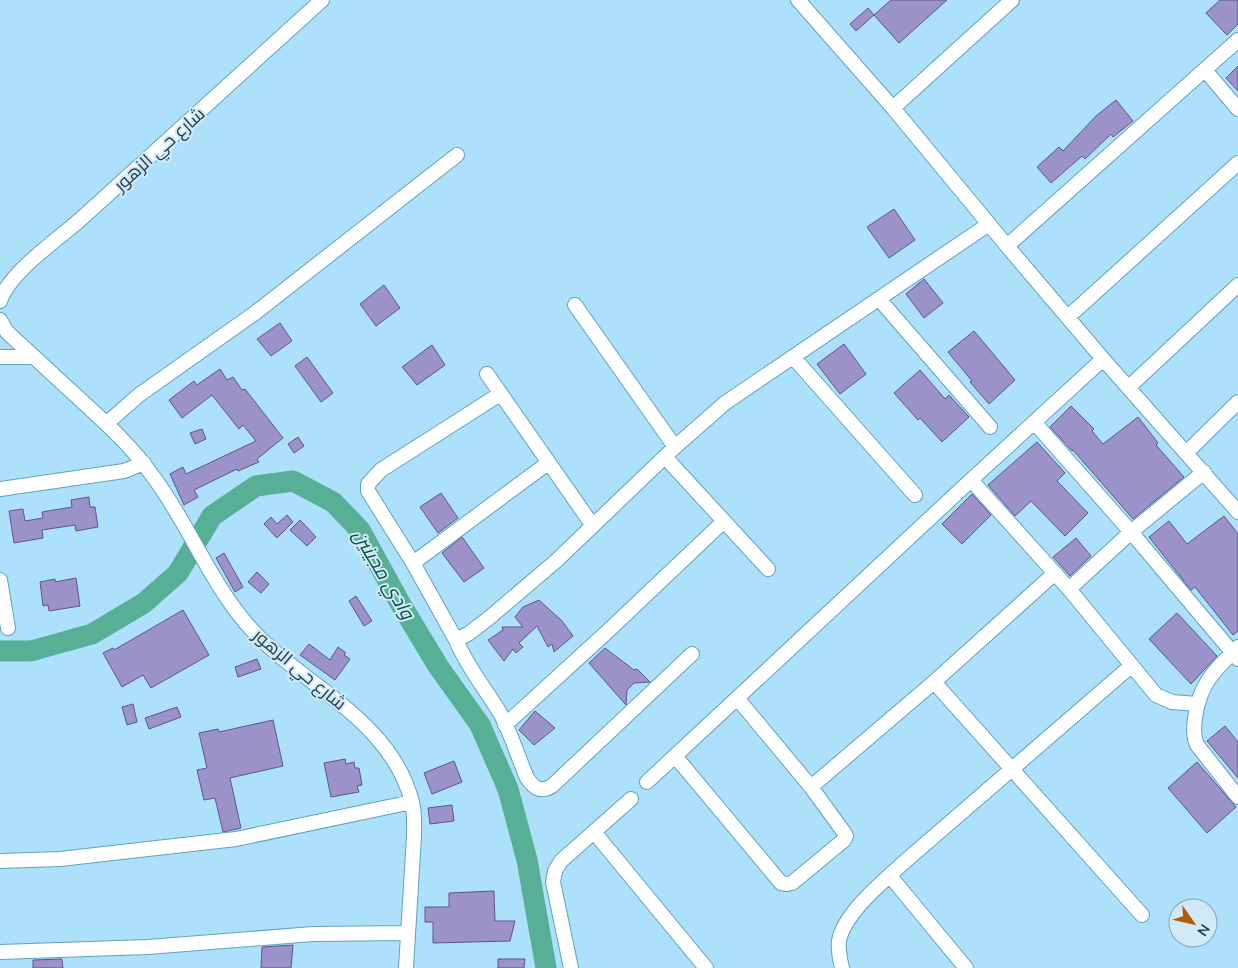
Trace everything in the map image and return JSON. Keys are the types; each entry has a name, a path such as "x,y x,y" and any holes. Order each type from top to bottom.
{"street":[{"name":"شارع حي الزهور","path":"0,301 3,292 22,270 86,215 322,0"},
{"path":"798,0 893,108 1007,246 1104,359 1238,512"},
{"path":"893,108 1012,0"},
{"path":"1007,246 1238,40"},
{"path":"1205,70 1238,109"},
{"path":"106,424 139,395 254,313 456,155"},
{"path":"1068,317 1238,163"},
{"path":"456,640 468,634 489,618 556,561 670,452 725,403 989,224"},
{"path":"1129,387 1238,285"},
{"path":"879,299 990,427"},
{"path":"575,305 670,452 724,522 768,569"},
{"name":"شارع حي الزهور","path":"0,320 7,332 128,445 144,463 228,600 245,622 279,655 363,722 393,758 404,779 412,802 414,836 406,968"},
{"path":"0,357 34,357"},
{"path":"793,357 915,495"},
{"path":"647,782 971,480 1104,359"},
{"path":"487,374 593,526"},
{"path":"500,394 381,470 368,484 368,491 412,563 462,654 500,714 527,778 532,785 540,790 546,790 552,786 692,654"},
{"path":"1187,452 1238,402"},
{"path":"1034,422 1236,653 1211,675 1202,690 1197,704 1194,728 1195,740 1238,797"},
{"path":"0,490 124,471 144,463"},
{"path":"412,563 548,463"},
{"path":"1069,589 1131,532 1204,472"},
{"path":"971,480 1069,589 1156,695 1164,700 1197,704"},
{"path":"505,725 724,522"},
{"path":"811,787 934,682 1055,573"},
{"path":"0,580 8,628"},
{"path":"842,968 839,947 840,939 858,907 890,876 1131,666"},
{"path":"934,682 1142,915"},
{"path":"675,756 781,883 792,883 844,840 846,836 811,787 738,698"},
{"path":"571,968 553,882 555,871 561,861 631,799"},
{"path":"0,861 60,859 236,839 412,802"},
{"path":"594,832 706,968"},
{"path":"890,876 966,968"},
{"path":"0,952 148,947 313,934 408,933"}],"building":[{"path":"891,0 947,0 899,43 874,15"},
{"path":"1220,0 1238,0 1238,24 1227,35 1206,13"},
{"path":"868,8 874,15 856,31 850,24"},
{"path":"1238,66 1238,91 1226,78"},
{"path":"1116,100 1133,121 1113,137 1111,134 1085,159 1082,156 1051,183 1037,167 1059,147 1063,151 1096,116"},
{"path":"894,209 915,240 889,258 867,227"},
{"path":"924,279 943,303 924,318 906,294"},
{"path":"384,285 400,308 376,326 360,304"},
{"path":"280,323 292,341 271,356 257,339"},
{"path":"974,331 1015,380 989,404 948,352"},
{"path":"844,344 866,374 840,394 817,364"},
{"path":"432,345 445,365 417,385 402,367"},
{"path":"307,357 333,393 321,402 295,366"},
{"path":"220,369 227,380 233,377 242,390 245,389 283,438 257,459 259,462 238,471 237,469 194,490 198,497 184,505 170,474 183,467 186,474 256,441 243,425 239,429 212,395 182,418 169,400 194,381 197,385"},
{"path":"920,370 945,399 949,395 969,417 942,442 920,418 918,420 894,393"},
{"path":"1071,406 1094,429 1092,431 1103,444 1138,417 1158,443 1156,445 1184,477 1133,519 1073,450 1050,427"},
{"path":"202,429 206,439 195,444 190,433"},
{"path":"298,437 304,446 294,453 288,444"},
{"path":"1037,442 1065,473 1057,481 1088,513 1065,536 1031,501 1015,516 988,485"},
{"path":"441,493 458,518 438,533 420,507"},
{"path":"972,494 991,515 962,544 942,524"},
{"path":"89,497 90,507 95,507 98,527 76,531 75,525 42,530 43,538 14,543 9,511 23,509 25,521 43,518 42,512 72,507 71,500"},
{"path":"287,515 293,522 277,538 264,524 271,517 277,524"},
{"path":"1224,516 1238,534 1238,631 1233,635 1195,587 1191,590 1149,537 1169,521 1187,544"},
{"path":"300,520 316,537 307,546 290,530"},
{"path":"462,537 484,568 464,582 442,553"},
{"path":"1076,538 1091,556 1070,576 1053,557"},
{"path":"224,553 243,587 235,592 216,558"},
{"path":"257,572 269,584 261,593 248,582"},
{"path":"76,578 80,606 49,611 48,605 43,606 40,582 55,579 55,582"},
{"path":"356,596 372,621 364,626 349,601"},
{"path":"539,600 562,621 573,636 554,652 552,644 548,647 537,626 519,643 523,647 516,653 513,649 504,661 488,640 503,630 502,627 523,627 515,617 523,607"},
{"path":"183,610 209,655 151,688 143,675 122,687 103,653 113,648 114,650"},
{"path":"1177,613 1217,656 1191,684 1149,639"},
{"path":"309,644 330,660 338,647 346,653 344,655 350,659 335,680 300,655"},
{"path":"605,648 634,670 637,669 650,682 634,683 627,690 626,705 589,663"},
{"path":"257,659 261,669 238,677 235,667"},
{"path":"133,704 137,722 127,725 122,707"},
{"path":"177,707 181,717 149,729 145,718"},
{"path":"535,711 555,728 534,745 519,730"},
{"path":"273,720 283,766 230,778 241,828 223,832 215,798 204,800 197,770 207,768 199,733 218,729 219,732"},
{"path":"1225,726 1238,742 1238,778 1207,741"},
{"path":"345,759 346,764 354,762 355,768 359,768 362,785 357,786 359,792 331,797 324,763"},
{"path":"454,761 462,782 432,794 424,773"},
{"path":"1197,762 1236,807 1207,833 1168,788"},
{"path":"452,805 454,821 430,824 428,808"},
{"path":"494,891 495,921 515,921 510,941 433,943 433,922 425,922 425,907 449,907 449,893"},
{"path":"293,945 291,968 261,968 262,947"},
{"path":"62,959 63,968 33,968 33,960"},
{"path":"498,959 525,959 524,968 498,968"}],"waterway":[{"name":"وادي مجينين","path":"0,651 31,651 92,634 144,603 178,573 212,516 256,486 293,481 333,502 360,530 400,603 438,666 480,725 508,789 527,860 546,968"}]}
